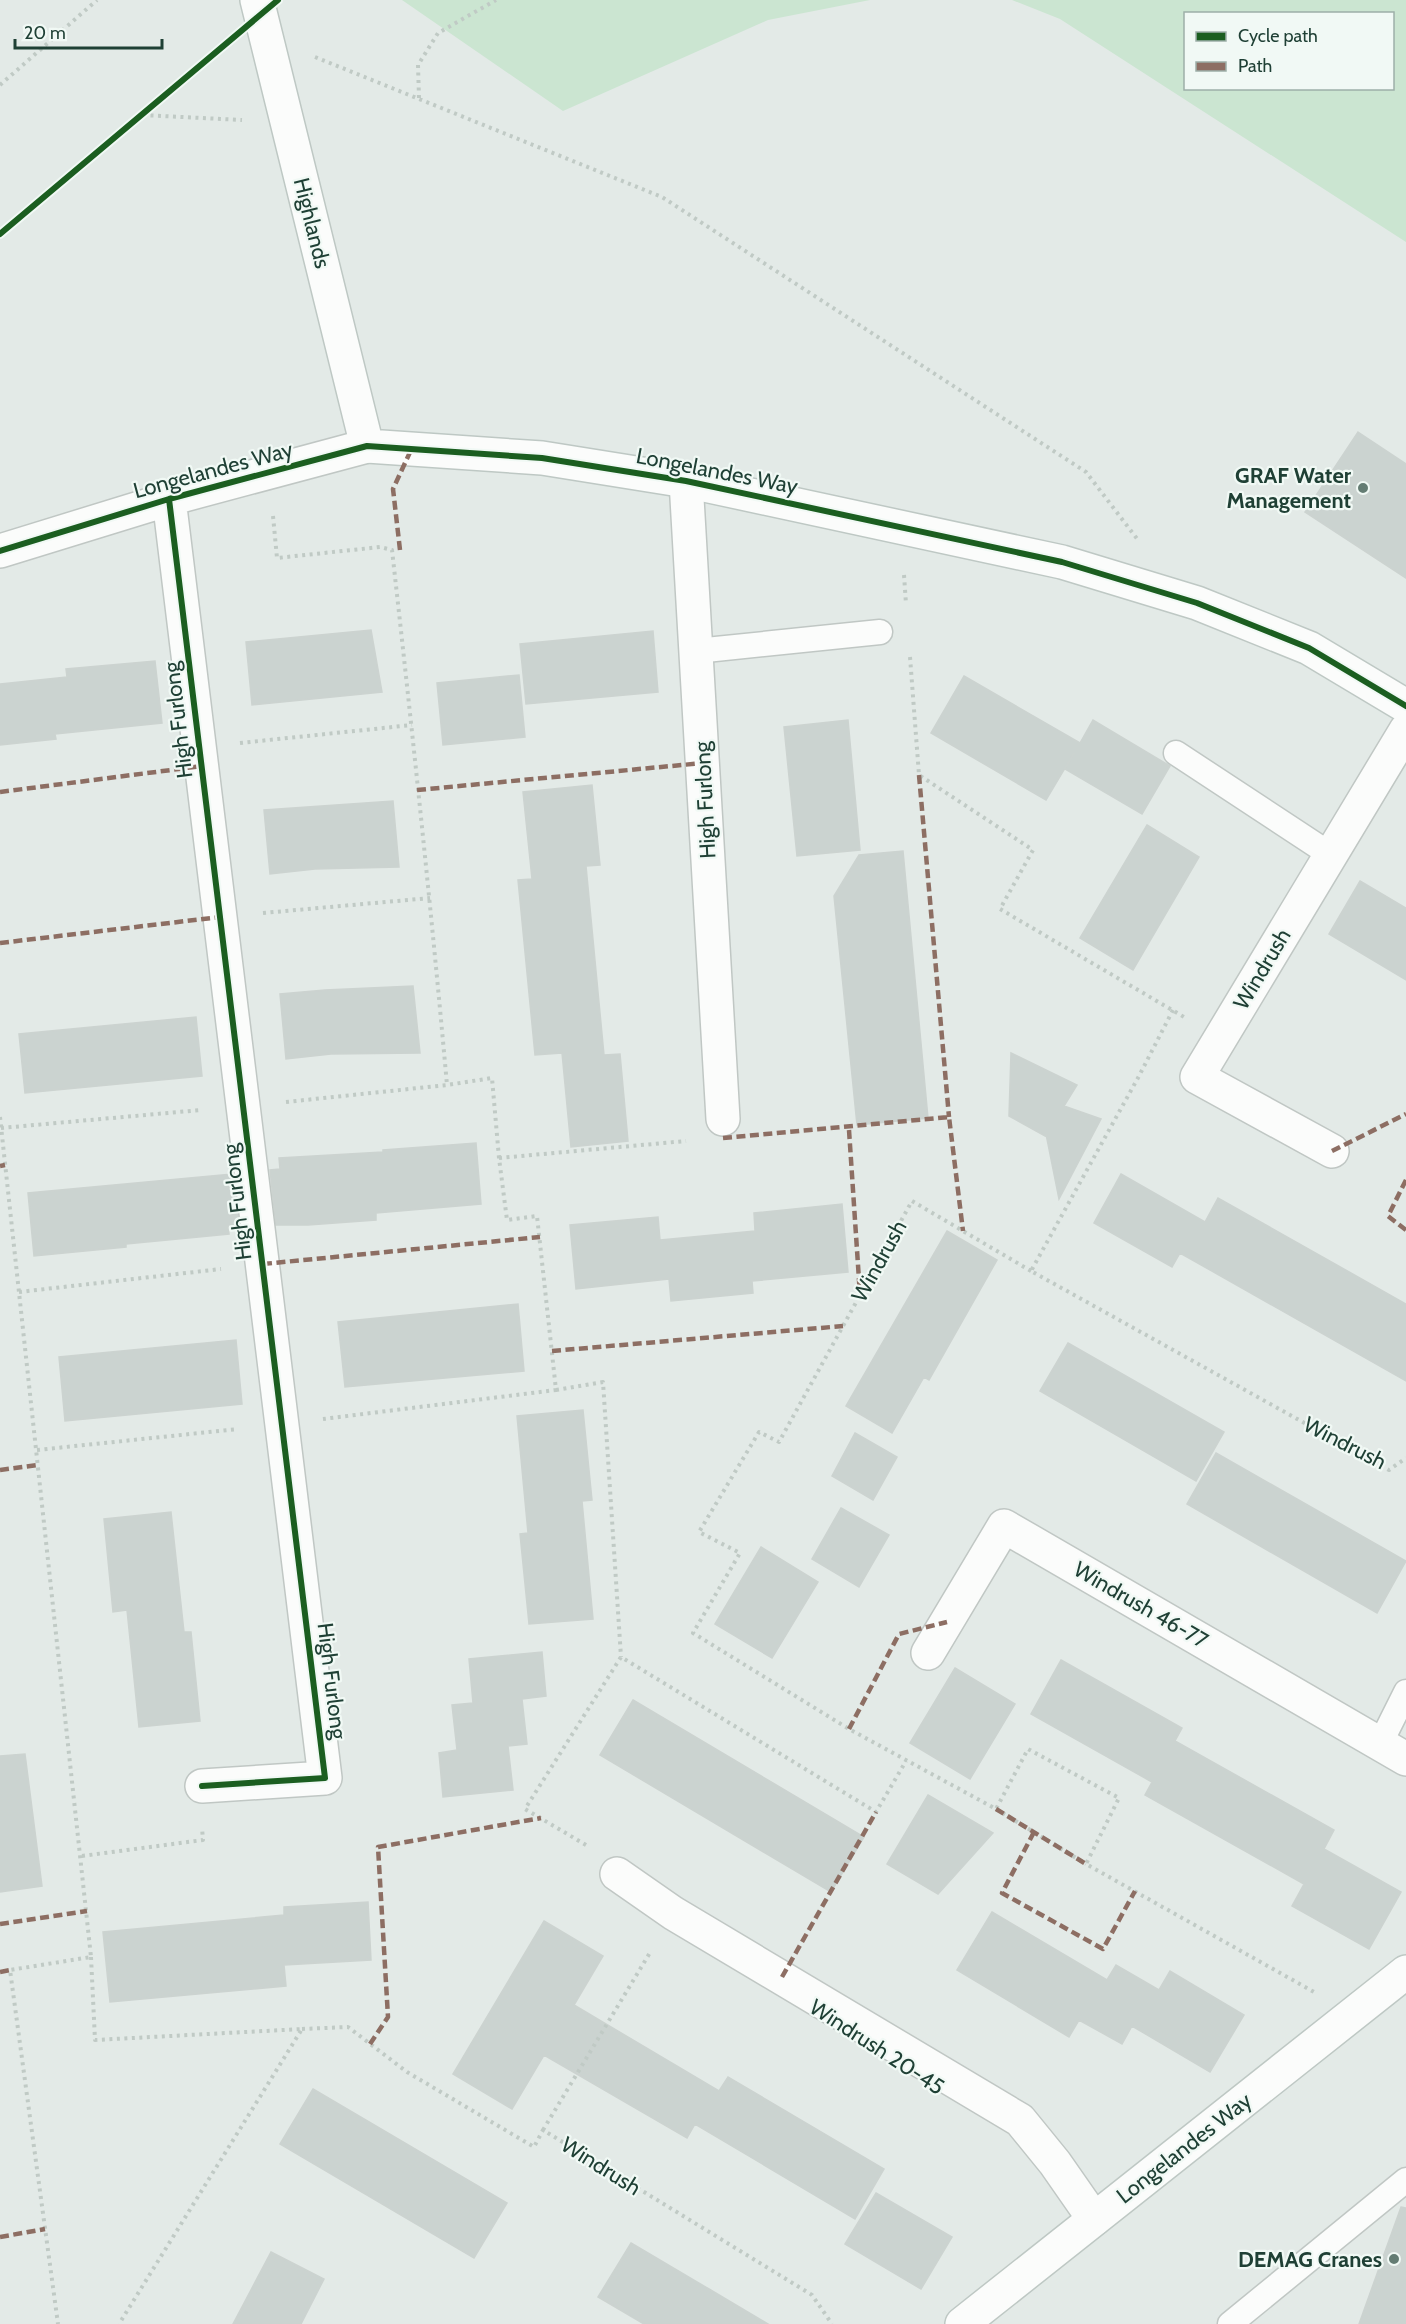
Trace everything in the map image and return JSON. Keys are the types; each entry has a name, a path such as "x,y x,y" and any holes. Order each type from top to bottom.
{"street":[{"name":"Highlands","path":"257,0 367,446"},
{"name":"Longelandes Way","path":"0,551 169,499 367,446 542,458 686,481 1062,562 1197,603 1309,648 1406,706"},
{"name":"High Furlong","path":"686,481 723,1119"},
{"name":"High Furlong","path":"169,499 326,1778 202,1786"},
{"name":"Windrush","path":"1332,1151 1197,1077 1406,730"},
{"name":"Windrush 46-77","path":"928,1653 1004,1526 1393,1752"},
{"name":"Windrush 20-45","path":"617,1874 1021,2142 1089,2223"},
{"path":"639,1915 674,1913"},
{"name":"Longelandes Way","path":"962,2324 1406,1972"}],"lane":[{"path":"696,651 880,632"},
{"path":"1176,753 1331,855"},
{"path":"1393,1752 1406,1692"},
{"path":"1230,2324 1406,2180"}],"path":[{"path":"0,85 97,0"},
{"path":"419,98 418,65 438,33 496,0"},
{"path":"269,50 312,55 662,197 1086,472 1144,548 1151,589"},
{"path":"134,122 151,108"},
{"path":"143,115 287,123"},
{"path":"269,474 277,558 380,547 392,550 430,898 447,1085"},
{"path":"904,575 907,611"},
{"path":"909,646 920,776 1033,850 1000,909 1221,1038"},
{"path":"200,748 412,725"},
{"path":"220,917 430,898"},
{"path":"1031,1271 1140,1076 1173,1010"},
{"path":"1,1128 243,1106 447,1085 492,1078 507,1220 537,1216 556,1390"},
{"path":"0,1117 92,1957 10,1970 58,2324"},
{"path":"499,1158 723,1138 723,1119"},
{"path":"19,1292 263,1264"},
{"path":"36,1450 282,1424 556,1390 603,1382 621,1657 525,1809 590,1848"},
{"path":"621,1657 876,1812 906,1761 996,1809 1086,1863 1353,2014"},
{"path":"996,1809 1028,1749 1119,1798 1086,1863"},
{"path":"82,1856 203,1840 202,1786"},
{"path":"543,2130 674,1913"},
{"path":"119,2324 302,2029"}],"green space":[{"path":"402,0 870,0 768,20 563,111"},
{"path":"1012,0 1406,0 1406,242 1060,19"}],"building":[{"name":"GRAF Water Management","path":"1358,432 1406,464 1406,578 1305,512"},
{"path":"371,630 382,692 252,705 246,642"},
{"path":"653,631 658,692 526,704 520,644"},
{"path":"155,661 162,723 55,734 56,739 0,745 0,684 67,677 66,669"},
{"path":"519,675 525,737 443,745 437,683"},
{"path":"964,676 1080,743 1093,720 1170,766 1142,814 1065,769 1074,753 1046,800 931,733"},
{"path":"848,720 860,850 797,856 784,727"},
{"path":"592,785 600,865 586,866 604,1055 620,1054 628,1141 571,1147 562,1053 535,1055 518,880 532,879 523,792"},
{"path":"393,801 399,867 315,869 270,874 264,810"},
{"path":"1147,825 1199,857 1133,970 1080,938"},
{"path":"903,851 928,1118 857,1125 834,896 859,855"},
{"path":"1360,881 1406,908 1406,980 1329,934"},
{"path":"413,986 420,1053 331,1054 286,1059 280,994"},
{"path":"196,1017 202,1076 25,1093 19,1034"},
{"path":"1011,1053 1077,1085 1064,1106 1101,1119 1059,1199 1046,1134 1045,1136 1009,1116"},
{"path":"476,1143 481,1204 376,1213 376,1220 276,1225 270,1170 280,1169 279,1158 383,1152 383,1150"},
{"path":"232,1174 239,1225 228,1225 229,1234 34,1256 28,1193"},
{"path":"1121,1174 1205,1222 1218,1198 1406,1304 1406,1381 1180,1253 1172,1267 1094,1223"},
{"path":"842,1204 848,1272 752,1281 753,1293 671,1301 669,1279 576,1289 570,1225 658,1217 660,1240 755,1231 754,1213"},
{"path":"947,1231 997,1260 929,1380 924,1377 892,1433 846,1406"},
{"path":"518,1304 524,1371 345,1387 338,1322"},
{"path":"236,1340 242,1404 65,1421 59,1357"},
{"path":"1068,1343 1224,1432 1196,1481 1040,1391"},
{"path":"583,1410 592,1500 582,1501 593,1619 529,1624 520,1534 528,1533 517,1416"},
{"path":"855,1433 897,1457 873,1500 832,1476"},
{"path":"1216,1453 1406,1561 1377,1613 1187,1504"},
{"path":"841,1508 889,1535 859,1587 812,1559"},
{"path":"171,1512 184,1632 191,1632 200,1721 139,1727 127,1610 113,1612 104,1519"},
{"path":"761,1547 818,1582 772,1658 715,1624"},
{"path":"542,1652 546,1696 522,1699 527,1744 508,1746 513,1790 443,1797 439,1753 457,1750 452,1705 473,1703 469,1659"},
{"path":"1061,1660 1182,1728 1175,1741 1334,1830 1324,1849 1401,1892 1369,1949 1292,1906 1304,1884 1145,1795 1152,1782 1031,1714"},
{"path":"955,1668 1015,1704 970,1779 910,1743"},
{"path":"633,1700 864,1837 831,1892 600,1755"},
{"path":"25,1754 42,1886 0,1892 0,1756"},
{"path":"928,1795 993,1833 938,1894 887,1864"},
{"path":"368,1902 371,1960 284,1965 286,1986 110,2002 103,1932 284,1915 284,1907"},
{"path":"992,1912 1107,1980 1116,1965 1159,1990 1170,1971 1244,2015 1210,2072 1132,2026 1122,2044 1079,2020 1069,2037 957,1970"},
{"path":"544,1921 603,1956 574,2005 719,2091 728,2077 884,2169 855,2219 695,2124 687,2138 544,2055 512,2109 453,2074"},
{"path":"313,2089 507,2203 474,2258 280,2144"},
{"path":"876,2193 952,2237 921,2289 845,2244"},
{"name":"DEMAG Cranes","path":"1401,2207 1406,2208 1406,2324 1359,2324"},
{"path":"631,2243 768,2324 644,2324 598,2297"},
{"path":"271,2252 324,2279 301,2324 233,2324"}],"marked path":[{"path":"400,550 393,489 411,450"},
{"path":"417,790 703,763"},
{"path":"0,792 202,766"},
{"path":"919,775 949,1117"},
{"path":"0,943 220,917"},
{"path":"1332,1151 1406,1114"},
{"path":"723,1138 949,1117 963,1231"},
{"path":"849,1130 860,1295"},
{"path":"0,1166 5,1165"},
{"path":"1406,1180 1388,1216 1406,1230"},
{"path":"263,1264 540,1237"},
{"path":"552,1351 843,1326"},
{"path":"0,1470 38,1465"},
{"path":"849,1729 899,1634 947,1622"},
{"path":"996,1809 1086,1864"},
{"path":"782,1977 876,1812"},
{"path":"370,2044 388,2017 378,1847 541,1818"},
{"path":"1034,1832 1002,1893 1103,1949 1135,1891"},
{"path":"0,1924 87,1911"},
{"path":"0,1972 10,1970"},
{"path":"0,2237 45,2229"}],"cycle path":[{"path":"0,234 278,0"},
{"path":"0,551 169,499 367,446 542,458 686,481 1062,562 1197,603 1309,648 1406,706"},
{"path":"169,499 325,1778 202,1786"}],"place":[{"name":"GRAF Water Management","path":"1363,488"},
{"name":"DEMAG Cranes","path":"1394,2259"}]}
